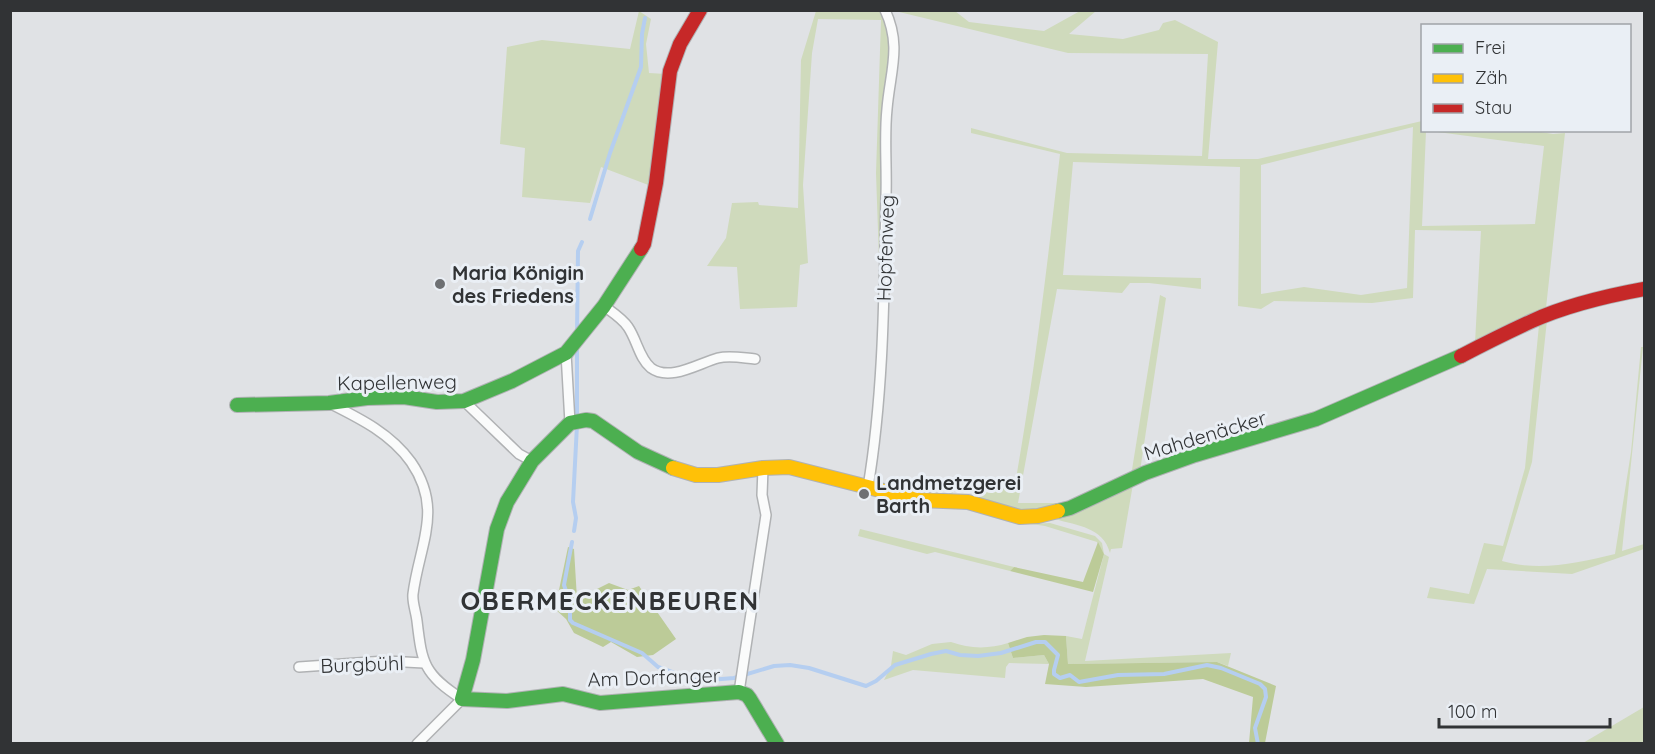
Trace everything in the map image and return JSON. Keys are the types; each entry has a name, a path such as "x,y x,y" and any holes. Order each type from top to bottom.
{"street":[{"name":"Kapellenweg","path":"237,405 404,397 437,402 464,401 512,381 572,346 604,306 644,244 656,183 670,71 680,44 700,10"},
{"name":"Hopfenweg","path":"868,487 874,448 884,295 887,108 895,43 891,22 885,10"},
{"name":"Mahdenäcker","path":"762,468 789,467 919,500 968,502 1020,517 1052,514 1091,500 1145,473 1195,455 1316,419 1445,364 1533,320 1597,299 1644,289"},
{"path":"604,306 626,324 642,356 651,368 657,371 668,373 678,371 731,356 755,359"},
{"path":"572,346 575,422"},
{"path":"464,401 519,454 532,461"},
{"name":"Burgbühl","path":"329,402 370,424 399,448 412,463 426,494 427,536 413,596 420,650 424,663 438,681 462,699"},
{"path":"417,744 462,699 473,660 497,529 507,502 532,461 575,422 593,422 638,452 665,466 696,475 718,475 762,468"},
{"name":"Am Dorfanger","path":"462,699 507,701 563,694 600,703 741,681 766,514 762,495 762,468"},
{"name":"Burgbühl","path":"299,667 386,662 424,663"},
{"path":"741,681 777,744"}],"green space":[{"path":"639,11 651,19 646,44 649,73 666,74 651,186 601,167 590,203 522,197 525,148 500,144 507,47 542,40 630,49"},
{"path":"816,11 881,11 892,43 882,260 879,260 876,173 881,20 818,19 812,53 803,185 808,263 800,265 797,307 740,309 737,267 707,266 726,238 732,203 758,202 759,205 798,208 801,60"},
{"path":"895,11 955,11 969,22 1044,31 1080,11 1096,11 1069,34 1123,39 1159,30 1163,23 1175,20 1218,42 1208,159 1258,159 1421,121 1421,132 1426,132 1422,226 1535,224 1544,146 1438,132 1565,133 1546,308 1475,343 1481,231 1415,230 1413,298 1372,303 1274,301 1261,309 1238,306 1240,167 1073,162 1063,275 1201,278 1201,289 1130,283 1122,293 1057,289 1018,503 1062,503 1085,494 1062,507 1022,511 973,497 972,487 954,486 952,496 949,496 951,480 1014,490 1034,365 1060,154 971,133 971,128 1067,153 1202,156 1208,54 1068,53","holes":["1413,127 1407,288 1361,295 1304,287 1261,294 1261,165"]},
{"path":"1160,295 1166,298 1140,471 1131,476"},
{"path":"1547,320 1532,462 1502,561 1544,566 1573,563 1615,554 1631,452 1641,347 1643,347 1622,551 1644,544 1644,549 1572,574 1487,569 1474,604 1427,598 1430,587 1469,594 1484,543 1503,546 1525,468 1539,325"},
{"path":"1133,484 1122,548 1111,549 1110,553 1107,544 1096,533 1055,519 1083,509"},
{"path":"1050,523 1095,536 1102,543 1104,554 1097,542 1031,524"},
{"path":"860,529 1014,567 1010,571 935,552 927,554 858,536"},
{"path":"1098,542 1104,554 1093,592 1010,571 1014,567 1083,582"},
{"path":"568,547 574,549 577,599 609,583 628,590 639,586 676,639 653,655 637,657 611,642 603,647 574,633 566,619 555,609"},
{"path":"1104,554 1109,557 1085,661 1231,653 1228,666 1217,662 1068,664 1066,636 1082,639"},
{"path":"1044,635 1066,636 1068,664 1217,662 1276,686 1265,743 1249,743 1253,697 1203,679 1086,687 1045,684 1049,664 1044,655 1013,658 1008,643"},
{"path":"951,642 980,647 1008,643 1013,658 1044,655 1049,664 1009,663 1006,667 1005,678 913,670 884,680 891,666 893,651 906,655 932,644"},
{"path":"1644,707 1644,743 1583,743"}],"waterway":[{"path":"590,219 610,153 641,67 645,18"},
{"path":"577,334 578,251 582,242"},
{"path":"577,347 577,418"},
{"path":"574,531 576,518 573,502 577,425"},
{"path":"572,542 564,585 570,603 570,620 642,653 658,667 697,681 734,678 774,666 790,665 809,668 866,686 876,681 895,665 931,654 946,651 978,656 1001,653 1036,642 1045,642 1058,655 1054,674 1060,678 1070,675 1079,682 1118,675 1164,674 1207,665 1221,668 1260,684 1265,689 1266,697 1255,728 1258,744"}],"traffic: fast":[{"path":"237,405 329,403 367,398 404,397 437,402 464,401 512,381 566,353 604,306 641,249"},
{"path":"1058,511 1070,508 1145,473 1195,455 1316,419 1461,356"},
{"path":"673,468 638,452 593,421 586,420 570,423 532,461 507,502 497,529 473,660 462,699 507,701 563,694 600,703 739,692 750,699 777,744"}],"traffic: slow":[{"path":"673,468 696,475 718,475 763,468 789,467 919,500 968,502 1020,517 1038,516 1058,511"}],"traffic: jam":[{"path":"641,249 644,244 656,183 670,71 680,44 700,10"},
{"path":"1461,356 1545,315 1601,298 1644,289"}],"place":[{"name":"Maria Königin des Friedens","path":"440,284"},
{"name":"Landmetzgerei Barth","path":"864,494"}],"district":[{"name":"OBERMECKENBEUREN","path":"610,600"}]}
